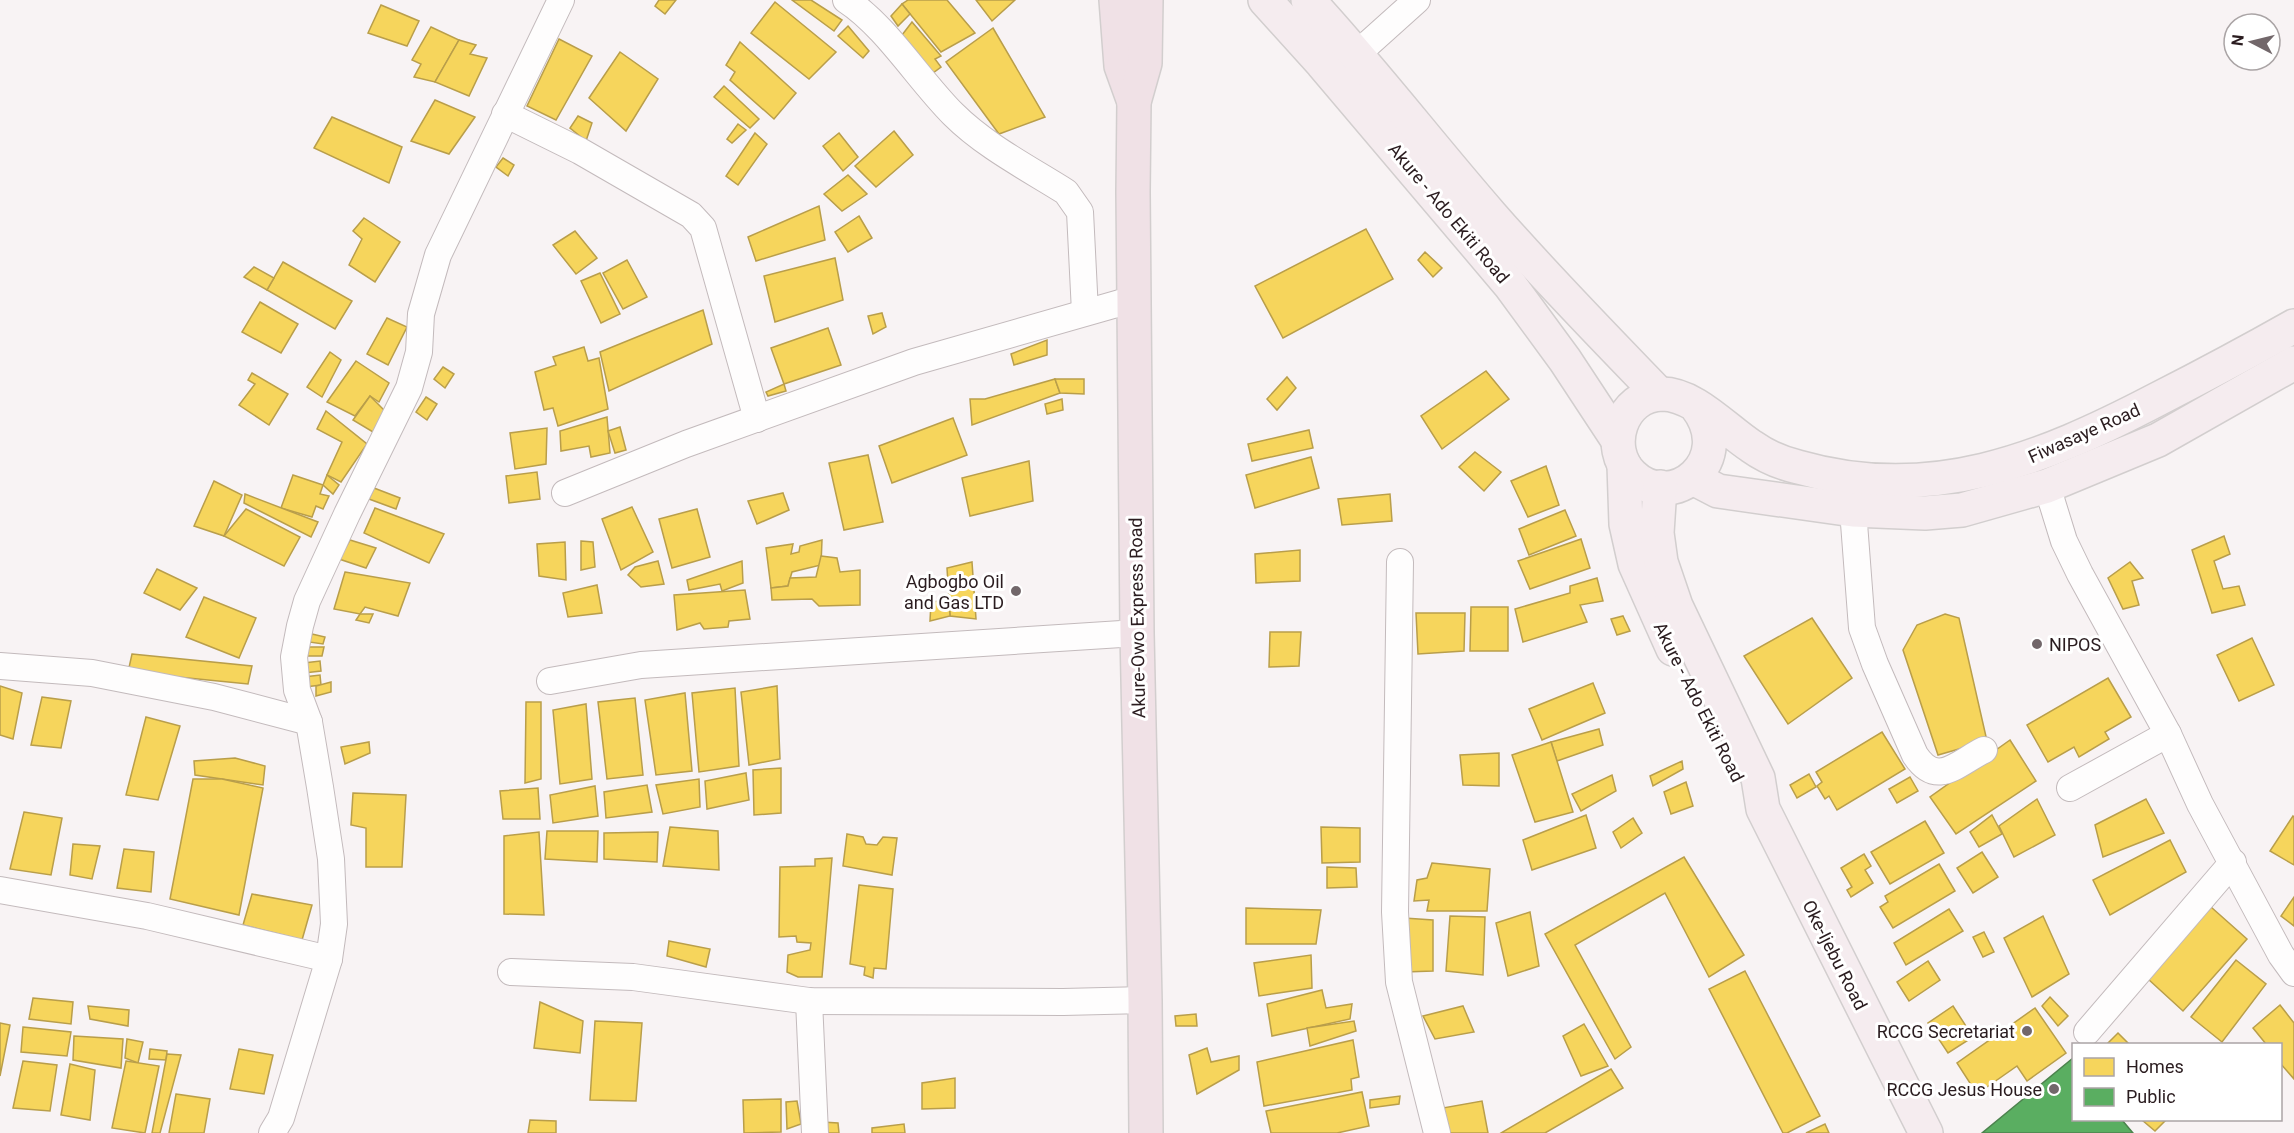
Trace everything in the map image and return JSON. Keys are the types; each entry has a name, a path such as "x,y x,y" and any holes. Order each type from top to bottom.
{"highway":[{"name":"Akure-Owo Express Road","path":"1116,0 1120,66 1134,102"},
{"name":"Akure-Owo Express Road","path":"1146,0 1145,63 1134,102 1137,633 1146,1133"}],"main road":[{"name":"Akure - Ado Ekiti Road","path":"1265,0 1323,63 1503,276 1565,360 1621,452 1626,524 1635,564 1655,613 1742,788 1763,809"},
{"name":"Akure - Ado Ekiti Road","path":"1308,0 1358,54 1490,213 1568,302 1659,394"},
{"name":"Fiwasaye Road","path":"1696,406 1752,447 1775,460 1799,468 1886,481 1956,477 2017,462 2087,436 2294,326"},
{"name":"Fiwasaye Road","path":"1706,484 1853,510 1924,513 1962,510 2047,486 2157,440 2294,363"},
{"path":"1657,532 1682,504 1695,497 1706,484 1711,443 1709,429 1696,406 1679,397 1659,394 1635,404 1620,426 1621,452 1643,483 1660,487 1706,484"},
{"name":"Akure - Ado Ekiti Road","path":"1660,487 1657,532 1661,562 1676,606 1758,778 1763,809"},
{"name":"Oke-Ijebu Road","path":"1763,809 1926,1133"}],"street":[{"path":"272,1133 281,1118 328,959 334,924 332,859 309,722 297,690 294,657 308,601 409,388 419,352 422,314 438,255 561,0"},
{"path":"846,0 884,36 955,116 986,141 1066,192 1075,202 1080,212 1085,312"},
{"path":"1358,54 1417,0"},
{"path":"506,114 580,151 671,203 691,215 703,228 757,419"},
{"path":"565,493 757,419 914,362 1134,299"},
{"path":"2047,486 2064,541 2080,574 2168,734 2200,804 2281,955 2294,974"},
{"path":"1853,510 1862,628 1875,664 1915,755 1922,767 1939,773 1984,750"},
{"path":"1400,562 1395,912 1399,982 1437,1133"},
{"path":"550,681 641,665 1137,633"},
{"path":"0,666 92,673 214,697 309,722"},
{"path":"2070,788 2168,734"},
{"path":"2086,1032 2233,862"},
{"path":"0,890 147,916 328,959"},
{"path":"511,972 633,977 809,1001 1145,1000"},
{"path":"809,1001 815,1133"}],"building: Homes":[{"path":"659,0 676,0 665,14 655,6"},
{"path":"792,0 811,0 842,20 834,31"},
{"path":"908,0 947,0 975,33 941,52 902,4"},
{"path":"976,0 1015,0 992,21"},
{"path":"775,2 836,52 809,79 751,33"},
{"path":"902,4 910,14 898,26 891,16"},
{"path":"381,5 419,21 407,46 368,33"},
{"path":"912,22 941,56 935,59 941,67 933,73 902,35"},
{"path":"848,26 869,51 863,58 838,36"},
{"path":"431,27 459,40 435,82 414,77 421,64 412,60"},
{"path":"993,28 1045,117 999,134 946,62"},
{"path":"559,39 592,56 556,120 527,106"},
{"path":"459,40 476,45 470,54 487,58 469,96 435,82"},
{"path":"740,42 796,93 774,119 730,80 735,72 726,65"},
{"path":"620,52 658,79 626,131 589,98"},
{"path":"724,86 759,119 750,128 714,97"},
{"path":"435,100 475,117 449,154 411,141"},
{"path":"578,116 592,123 586,141 570,128"},
{"path":"332,117 402,147 389,183 314,148"},
{"path":"738,124 746,130 732,143 727,139"},
{"path":"894,131 913,155 876,187 855,166"},
{"path":"755,133 767,144 738,185 726,176"},
{"path":"839,133 858,157 843,171 823,146"},
{"path":"503,158 514,165 508,176 496,167"},
{"path":"848,175 867,194 842,211 824,194"},
{"path":"819,206 825,240 756,261 748,237"},
{"path":"859,216 872,238 848,252 835,232"},
{"path":"364,218 400,242 375,282 349,265 362,239 353,231"},
{"path":"1366,229 1393,279 1283,338 1255,286"},
{"path":"575,231 597,258 576,274 553,245"},
{"path":"1425,252 1442,268 1433,277 1418,260"},
{"path":"835,258 843,300 775,322 764,276"},
{"path":"627,260 647,297 623,309 603,273"},
{"path":"283,262 352,301 335,329 267,290"},
{"path":"254,267 274,278 267,290 244,277"},
{"path":"600,273 620,314 601,323 581,281"},
{"path":"260,302 298,324 281,353 242,332"},
{"path":"703,310 712,344 609,391 600,352"},
{"path":"882,313 886,327 873,334 868,316"},
{"path":"387,318 407,327 388,365 367,354"},
{"path":"828,328 841,365 784,384 771,348"},
{"path":"1047,340 1047,355 1014,365 1011,354"},
{"path":"584,347 588,361 599,358 608,409 558,426 553,408 544,410 535,372 556,365 553,357"},
{"path":"330,352 341,360 322,397 307,387"},
{"path":"356,361 389,383 379,402 370,396 355,416 327,402"},
{"path":"443,367 454,374 445,388 434,379"},
{"path":"1486,371 1509,399 1442,449 1421,416"},
{"path":"252,373 288,394 269,425 239,405 255,384 248,380"},
{"path":"1287,377 1296,388 1277,410 1267,399"},
{"path":"1055,379 1060,393 972,425 970,399 985,399"},
{"path":"1055,379 1084,379 1084,394 1060,393"},
{"path":"784,384 786,391 768,396 766,392"},
{"path":"370,396 387,413 373,432 353,420"},
{"path":"426,397 437,404 427,420 416,412"},
{"path":"1062,399 1063,410 1047,414 1045,404"},
{"path":"326,411 367,444 341,482 327,475 342,442 317,429"},
{"path":"607,417 610,453 591,457 589,446 561,451 560,431"},
{"path":"953,418 967,455 892,483 879,446"},
{"path":"620,427 626,450 615,453 608,431"},
{"path":"547,428 546,464 515,469 510,433"},
{"path":"1309,430 1313,448 1252,461 1248,444"},
{"path":"1475,452 1501,472 1484,491 1459,467"},
{"path":"868,455 883,522 844,530 829,463"},
{"path":"1311,457 1319,488 1255,508 1246,475"},
{"path":"1029,461 1033,501 970,516 962,478"},
{"path":"1546,466 1559,505 1528,517 1511,481"},
{"path":"537,472 540,499 509,503 506,476"},
{"path":"293,475 323,485 320,494 329,496 323,509 316,506 312,517 281,508"},
{"path":"327,475 339,485 333,494 323,485"},
{"path":"214,481 242,495 224,536 194,526"},
{"path":"374,488 400,498 396,509 369,499"},
{"path":"783,493 789,510 757,524 748,501"},
{"path":"245,494 318,522 311,537 244,503"},
{"path":"1390,494 1392,521 1342,525 1338,499"},
{"path":"632,507 653,552 621,570 602,519"},
{"path":"375,508 444,534 429,563 364,533"},
{"path":"246,509 300,537 284,566 224,536"},
{"path":"697,509 710,557 672,568 659,519"},
{"path":"1565,510 1576,536 1529,555 1519,529"},
{"path":"2224,536 2230,554 2214,561 2223,589 2239,586 2245,605 2212,613 2192,550"},
{"path":"1581,539 1590,568 1530,589 1518,561"},
{"path":"350,540 376,548 366,568 339,559"},
{"path":"822,540 821,565 792,572 788,586 771,588 766,548 793,544 791,554 799,552 800,546"},
{"path":"581,541 593,542 595,567 581,570"},
{"path":"565,542 566,580 539,576 537,544"},
{"path":"1300,550 1300,581 1256,583 1255,554"},
{"path":"821,556 837,558 840,572 860,570 860,605 819,606 812,599 772,600 771,588 788,586 790,578 816,577"},
{"path":"658,561 664,584 641,587 628,575 635,567"},
{"path":"742,561 743,583 722,591 720,584 689,590 687,580"},
{"path":"972,562 976,619 950,616 947,568"},
{"path":"2130,562 2143,578 2132,581 2139,605 2123,609 2108,578"},
{"path":"157,569 197,588 180,610 144,593"},
{"path":"345,572 410,583 398,616 365,607 360,614 334,609"},
{"path":"1597,578 1603,601 1580,605 1587,622 1523,642 1515,609 1570,593 1570,586"},
{"path":"597,585 602,613 568,617 563,593"},
{"path":"745,590 750,619 729,621 728,627 704,629 700,623 677,630 674,595"},
{"path":"204,597 256,618 239,658 186,637"},
{"path":"949,600 950,616 930,621 931,602"},
{"path":"1471,607 1508,607 1508,651 1470,651"},
{"path":"1416,613 1465,613 1464,651 1418,654"},
{"path":"360,614 373,614 369,623 356,620"},
{"path":"1945,614 1959,618 1987,741 1938,755 1903,650 1917,625"},
{"path":"1623,616 1630,631 1617,635 1611,619"},
{"path":"1812,618 1852,678 1788,724 1744,656"},
{"path":"1270,632 1301,632 1299,666 1269,667"},
{"path":"312,634 325,637 323,644 309,642"},
{"path":"2252,638 2274,685 2239,701 2217,655"},
{"path":"308,647 324,647 322,656 306,656"},
{"path":"132,654 252,666 248,684 128,672"},
{"path":"320,661 321,671 304,673 304,663"},
{"path":"320,675 321,685 305,687 304,677"},
{"path":"2108,678 2131,717 2105,732 2109,739 2079,757 2074,747 2048,762 2027,725"},
{"path":"331,682 331,692 316,696 316,686"},
{"path":"1593,683 1605,713 1542,740 1529,709"},
{"path":"0,686 22,693 13,739 0,735"},
{"path":"777,686 780,759 749,765 741,692"},
{"path":"735,688 739,766 699,772 692,693"},
{"path":"685,693 692,771 656,775 645,700"},
{"path":"42,697 71,701 61,748 31,745"},
{"path":"635,698 643,775 607,779 598,702"},
{"path":"526,702 541,702 541,779 525,783"},
{"path":"586,704 592,779 560,784 553,710"},
{"path":"146,717 180,726 158,800 126,795"},
{"path":"1599,729 1603,745 1557,761 1551,742"},
{"path":"1882,732 1905,769 1837,810 1829,796 1825,799 1817,786 1822,782 1816,772"},
{"path":"2010,740 2036,781 1956,834 1930,797"},
{"path":"369,742 370,753 345,764 341,747"},
{"path":"1551,742 1573,812 1535,822 1512,755"},
{"path":"1499,753 1499,786 1463,785 1460,755"},
{"path":"235,758 265,766 263,785 195,775 194,761"},
{"path":"1682,761 1683,769 1653,786 1650,776"},
{"path":"781,768 781,813 754,815 753,770"},
{"path":"746,773 749,800 707,809 705,781"},
{"path":"1809,774 1816,787 1797,798 1790,785"},
{"path":"1612,775 1616,791 1581,811 1572,794"},
{"path":"1910,777 1918,791 1897,803 1889,789"},
{"path":"193,779 222,779 263,788 239,915 170,899"},
{"path":"699,779 700,807 663,814 656,785"},
{"path":"1686,782 1693,806 1671,814 1664,792"},
{"path":"647,785 652,812 606,818 604,792"},
{"path":"595,786 598,816 553,823 550,795"},
{"path":"538,788 540,819 503,819 500,791"},
{"path":"353,793 406,795 402,867 366,867 366,828 351,825"},
{"path":"2037,799 2055,835 2014,857 1999,826"},
{"path":"2146,799 2164,833 2103,857 2095,825"},
{"path":"24,812 62,818 51,875 10,869"},
{"path":"1586,815 1596,848 1532,870 1523,840"},
{"path":"1992,815 2002,834 1979,847 1970,832"},
{"path":"2294,817 2294,865 2270,851"},
{"path":"1633,818 1642,833 1621,848 1613,832"},
{"path":"1925,821 1944,853 1890,884 1871,852"},
{"path":"670,827 718,831 719,870 663,866"},
{"path":"1321,827 1360,828 1360,862 1322,863"},
{"path":"547,831 598,831 597,862 545,859"},
{"path":"539,832 544,915 504,914 504,836"},
{"path":"658,832 657,862 604,859 604,833"},
{"path":"847,834 863,837 866,844 877,845 883,837 897,838 892,875 843,866"},
{"path":"2170,840 2186,872 2110,915 2093,880"},
{"path":"73,844 100,846 92,879 70,875"},
{"path":"124,849 154,852 151,892 117,888"},
{"path":"1982,852 1998,877 1973,893 1957,868"},
{"path":"1864,854 1871,866 1865,870 1873,883 1851,897 1847,890 1852,887 1841,868"},
{"path":"1684,857 1744,955 1709,977 1665,893 1575,945 1631,1047 1615,1059 1545,934"},
{"path":"832,858 822,977 798,977 787,972 788,955 810,950 811,943 797,942 796,936 779,937 780,867 815,866 815,859"},
{"path":"1432,863 1490,869 1487,911 1427,911 1429,900 1414,901 1417,880 1427,878"},
{"path":"1939,864 1955,891 1893,928 1880,907 1888,902 1885,896"},
{"path":"1327,867 1356,868 1357,887 1327,888"},
{"path":"859,885 893,889 886,969 874,968 873,978 864,975 865,967 850,964"},
{"path":"252,894 312,905 302,940 243,925"},
{"path":"2294,897 2294,926 2281,916"},
{"path":"2211,907 2247,939 2183,1011 2148,979"},
{"path":"1246,908 1321,910 1316,944 1246,944"},
{"path":"1949,909 1963,931 1906,965 1894,943"},
{"path":"1530,912 1539,966 1508,976 1496,923"},
{"path":"1450,916 1485,917 1483,975 1446,971"},
{"path":"2043,916 2069,974 2032,997 2004,938"},
{"path":"1404,918 1433,920 1433,971 1405,972"},
{"path":"1984,932 1994,952 1983,957 1973,937"},
{"path":"669,941 710,949 706,967 667,956"},
{"path":"1311,955 1312,988 1259,996 1254,963"},
{"path":"2236,960 2266,984 2222,1042 2191,1017"},
{"path":"1928,961 1940,980 1909,1001 1897,982"},
{"path":"1745,971 1820,1116 1787,1133 1783,1133 1709,989"},
{"path":"1322,990 1326,1008 1352,1004 1350,1019 1272,1036 1267,1004"},
{"path":"2050,997 2068,1016 2058,1026 2042,1006"},
{"path":"33,998 73,1002 71,1024 29,1019"},
{"path":"540,1002 583,1021 580,1053 534,1048"},
{"path":"2280,1005 2294,1023 2294,1079 2282,1065 2282,1043 2265,1043 2253,1028"},
{"path":"88,1006 129,1010 128,1026 90,1019"},
{"path":"1463,1006 1474,1032 1435,1039 1423,1016"},
{"path":"1953,1006 1973,1037 1948,1053 1928,1023"},
{"name":"RCCG Secretariat","path":"2035,1008 2066,1053 2027,1081 2017,1066 1977,1094 1957,1063"},
{"path":"1196,1014 1197,1026 1176,1026 1175,1016"},
{"path":"595,1021 642,1023 636,1101 590,1100"},
{"path":"1354,1021 1356,1031 1310,1046 1307,1028"},
{"path":"0,1023 10,1025 0,1076"},
{"path":"1584,1024 1608,1066 1581,1076 1563,1036"},
{"path":"23,1027 71,1032 67,1056 21,1052"},
{"path":"2118,1033 2128,1043 2108,1043"},
{"path":"74,1036 123,1039 121,1068 73,1060"},
{"path":"127,1039 143,1042 138,1063 125,1058"},
{"path":"1353,1040 1359,1077 1351,1079 1352,1090 1264,1106 1257,1062"},
{"path":"1207,1048 1211,1062 1239,1056 1239,1070 1197,1094 1189,1055"},
{"path":"150,1049 167,1051 166,1060 149,1059"},
{"path":"239,1049 273,1055 264,1094 230,1089"},
{"path":"167,1054 181,1055 160,1133 152,1133"},
{"path":"23,1061 57,1065 50,1111 13,1108"},
{"path":"126,1061 159,1066 145,1133 112,1128"},
{"path":"70,1064 95,1070 90,1120 61,1115"},
{"path":"1611,1069 1623,1088 1545,1133 1501,1133"},
{"path":"955,1078 955,1108 922,1109 922,1083"},
{"path":"1362,1092 1369,1126 1337,1133 1271,1133 1266,1111"},
{"path":"176,1094 210,1099 204,1133 169,1133"},
{"path":"1400,1096 1399,1104 1370,1108 1370,1100"},
{"path":"781,1099 781,1132 744,1133 743,1100"},
{"path":"797,1101 801,1124 787,1129 786,1102"},
{"path":"1482,1101 1488,1133 1443,1133 1437,1109"},
{"path":"530,1120 556,1121 556,1133 528,1133"},
{"path":"2143,1121 2165,1121 2155,1131"},
{"path":"822,1122 838,1123 839,1133 823,1133"},
{"path":"904,1124 905,1133 872,1133 872,1128"},
{"path":"1825,1124 1829,1133 1806,1133"}],"building: Public":[{"name":"RCCG Jesus House","path":"2072,1059 2072,1121 2123,1121 2133,1133 1982,1133"}],"place":[{"name":"Agbogbo Oil and Gas LTD","path":"1016,591"},
{"name":"NIPOS","path":"2037,644"},
{"name":"RCCG Secretariat","path":"2027,1031"},
{"name":"RCCG Jesus House","path":"2054,1089"}]}
